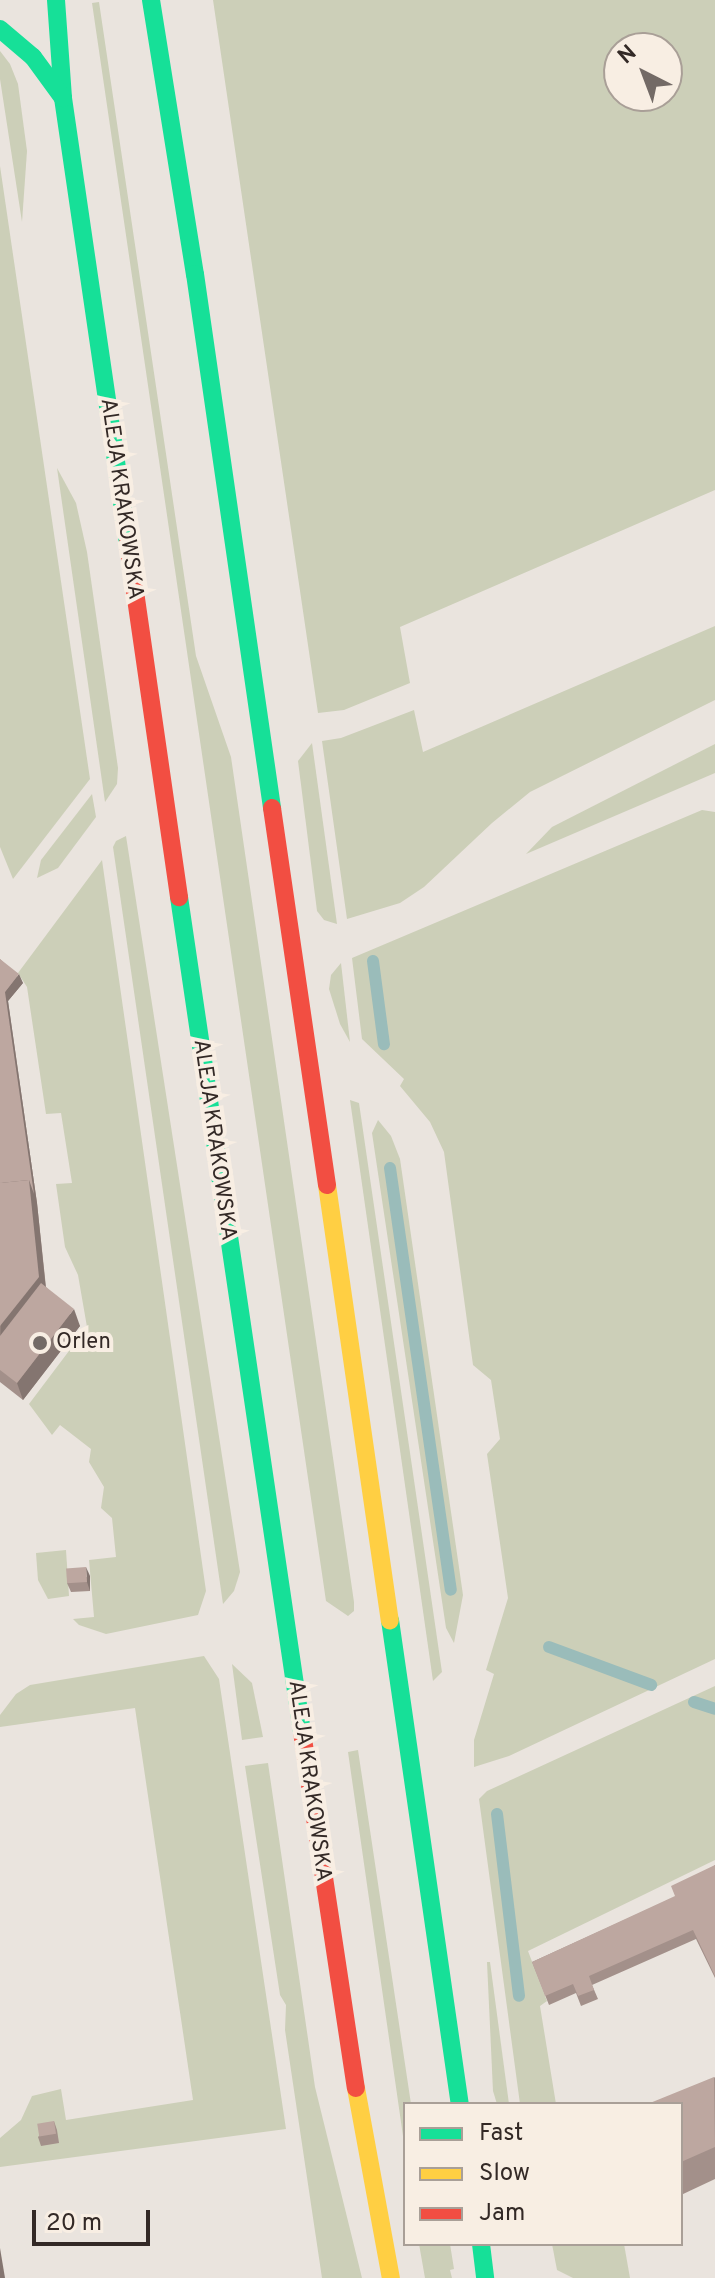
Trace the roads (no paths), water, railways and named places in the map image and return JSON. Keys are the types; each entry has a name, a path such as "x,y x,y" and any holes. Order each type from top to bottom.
{"main road":[{"name":"ALEJA KRAKOWSKA","path":"56,0 63,98 349,2049 391,2278"},
{"path":"151,0 195,274 460,2102"},
{"path":"0,29 33,57 63,98"},
{"path":"481,2246 485,2278"}],"waterway":[{"path":"373,961 384,1044"},
{"path":"390,1168 451,1590"},
{"path":"549,1647 651,1685"},
{"path":"694,1702 715,1709"},
{"path":"497,1814 519,1996"}],"place":[{"name":"Orlen","path":"40,1343"}]}
